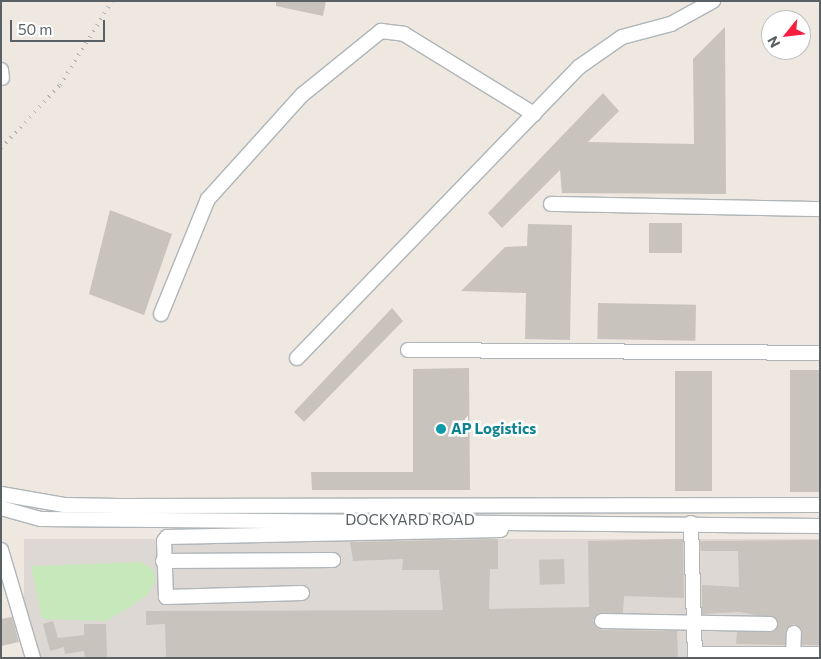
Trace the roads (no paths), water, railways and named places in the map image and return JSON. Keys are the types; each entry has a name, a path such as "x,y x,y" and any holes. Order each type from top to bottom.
{"street":[{"path":"297,358 580,67 622,37 670,24 713,1"},
{"path":"161,314 208,198 302,95 381,31 404,34 534,114"},
{"path":"551,204 820,209"},
{"path":"408,350 820,353"},
{"name":"DOCKYARD ROAD","path":"1,494 64,505 516,513 538,521 820,526"},
{"name":"DOCKYARD ROAD","path":"1,508 41,519 516,513 820,505"},
{"path":"302,593 166,597 163,561 167,537 518,529 538,521"},
{"path":"692,523 695,656 793,656 820,654"},
{"path":"1,550 33,658"},
{"path":"163,561 333,560"},
{"path":"602,621 770,624"},
{"path":"793,656 794,633"}],"railway":[{"path":"1,148 60,85 112,1"}],"place":[{"name":"AP Logistics","path":"441,429"}]}
